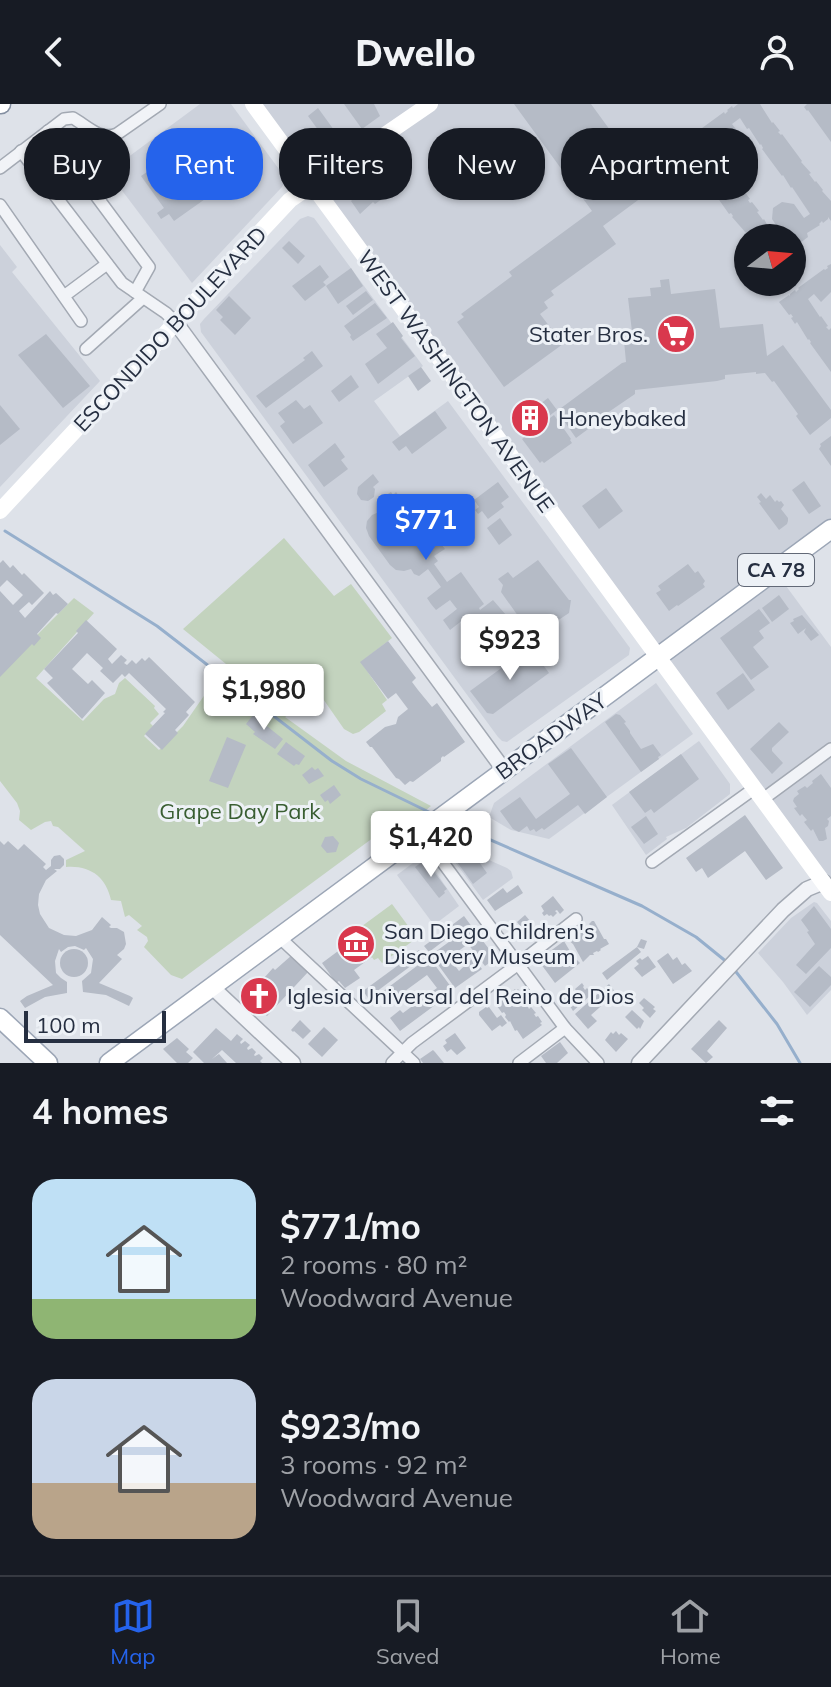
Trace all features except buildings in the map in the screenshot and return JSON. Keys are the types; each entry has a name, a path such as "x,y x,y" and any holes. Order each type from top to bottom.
{"main road":[{"name":"WEST WASHINGTON AVENUE","path":"253,104 279,140"},
{"name":"ESCONDIDO BOULEVARD","path":"395,128 430,104"},
{"name":"ESCONDIDO BOULEVARD","path":"0,511 290,200"},
{"name":"WEST WASHINGTON AVENUE","path":"323,200 829,885"},
{"name":"CA 78","path":"659,657 831,529"},
{"name":"BROADWAY","path":"109,1063 659,657"},
{"path":"0,1018 48,1063"}],"street":[{"path":"126,128 160,104"},
{"path":"52,128 64,119 73,118 89,128"},
{"path":"0,168 24,149"},
{"path":"21,151 122,283 176,323 504,770"},
{"path":"86,349 139,295 149,267 99,200"},
{"path":"0,205 81,321"},
{"path":"64,296 107,264"},
{"path":"652,862 831,749"},
{"path":"426,828 517,965 565,1028 598,1063"},
{"path":"639,1063 797,897 807,889 829,885"},
{"path":"392,1063 402,1051 576,919"},
{"path":"279,937 414,1063"},
{"path":"212,987 293,1063"},
{"path":"519,1063 565,1028"}],"shaded area":[{"path":"200,104 231,104 249,128 168,128"},
{"path":"253,104 831,104 831,529 775,571 831,647 831,879 824,882 323,200 412,200 412,128 279,128 279,139"},
{"path":"146,144 146,200 263,200 263,147 279,169 279,190 192,283 129,200 130,156"},
{"path":"308,216 314,218 423,366 374,401 400,436 448,401 630,648 629,655 507,742 498,737 201,332 200,324 204,319 300,219"},
{"path":"0,245 17,267 12,272 100,381 0,487"},
{"path":"656,683 693,734 549,839 511,830 489,817 494,803"},
{"path":"699,741 730,784 730,794 686,828 666,837 646,855 612,805"},
{"path":"442,834 446,841 507,868 513,878 483,900 441,843"},
{"path":"421,857 427,859 459,906 434,925 397,875"},
{"path":"814,902 831,921 831,990 807,1015 758,953 791,918"}],"green space":[{"name":"Grape Day Park","path":"284,538 334,596 351,584 392,638 361,662 387,700 382,704 386,711 359,732 353,734 344,729 319,693 285,717 346,761 431,806 412,821 386,826 182,979 171,975 144,947 147,937 137,930 142,926 129,915 125,917 121,901 111,900 96,874 82,868 66,867 66,860 85,851 53,826 51,821 31,830 19,820 17,803 0,781 0,672 74,598 94,613 36,678 83,721 104,699 115,694 119,683 125,678 155,706 159,714 144,736 159,750 183,726 226,664 183,629"},
{"path":"392,904 417,938 382,963 378,958 374,960 354,932"}],"waterway":[{"path":"5,531 157,626 332,761 361,779 433,814"},
{"path":"447,821 642,906 696,937 728,963"},
{"path":"733,968 777,1024 800,1063"}],"place":[{"name":"Stater Bros.","path":"676,334"},
{"name":"Honeybaked","path":"530,418"},
{"name":"San Diego Children's Discovery Museum","path":"356,944"},
{"name":"Iglesia Universal del Reino de Dios","path":"259,996"}]}
